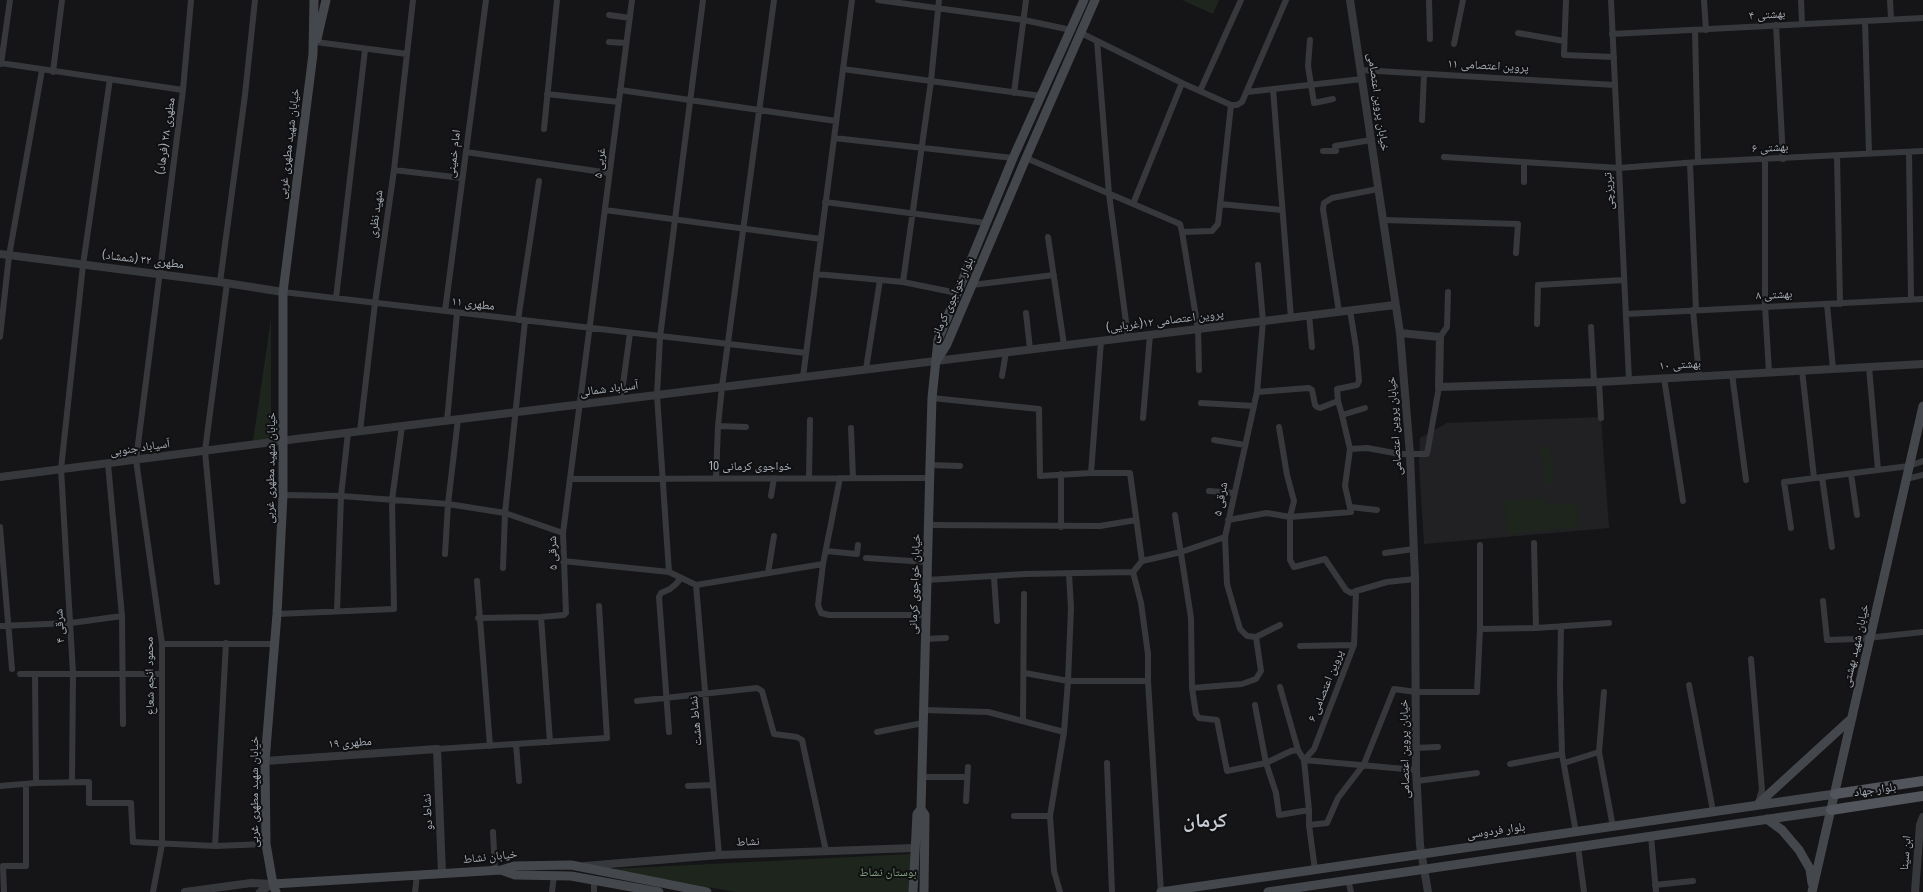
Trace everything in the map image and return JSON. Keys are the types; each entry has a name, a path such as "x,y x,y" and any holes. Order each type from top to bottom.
{"main road":[{"path":"313,54 314,0"},
{"path":"313,54 326,0"},
{"name":"بلوار خواجوی کرمانی","path":"937,361 938,340 957,293 1013,158 1084,0"},
{"name":"بلوار خواجوی کرمانی","path":"937,361 947,344 1095,0"},
{"name":"خیابان شهید مطهری غربی","path":"274,889 266,844 265,761 277,614 283,495 283,292 313,54"},
{"name":"خیابان خواجوی کرمانی","path":"921,809 932,398 937,361"},
{"name":"خیابان شهید بهشتی","path":"1812,891 1923,406"},
{"path":"1757,805 1852,718"},
{"name":"بلوار جهاد","path":"1835,794 1923,781"},
{"name":"بلوار فردوسی","path":"1161,892 1182,891 1422,854 1835,794"},
{"name":"بلوار جهاد","path":"1831,810 1923,796"},
{"path":"913,892 914,848 917,814 921,809 925,815 925,891"},
{"path":"1268,892 1311,889 1348,880 1831,810"},
{"path":"1767,819 1782,830 1799,850 1810,869 1812,891"},
{"name":"خیابان نشاط","path":"274,889 417,875 498,870 514,866 582,866 707,892"},
{"path":"498,870 515,875 554,876 594,880 659,892"}],"street":[{"path":"10,0 0,64 183,90"},
{"path":"53,72 62,0"},
{"name":"مطهری ۲۸ (فرهاد)","path":"136,460 183,90 191,0"},
{"path":"217,582 205,451 224,282 229,212 245,95 255,0"},
{"name":"شهید نظری","path":"360,431 375,303 394,170 413,0"},
{"name":"امام خمینی","path":"445,311 486,0"},
{"path":"544,129 557,0"},
{"name":"۵ غربی","path":"579,404 632,0"},
{"path":"669,572 657,395 660,337 703,0"},
{"path":"716,479 718,426 722,387 774,0"},
{"path":"802,377 852,0"},
{"path":"878,0 938,7 1024,20 1071,30"},
{"path":"903,282 930,81 939,0"},
{"path":"1014,93 1026,0"},
{"path":"1200,91 1241,0"},
{"path":"1081,33 1182,83 1231,105 1237,105 1242,102 1247,92 1286,0"},
{"name":"خیابان پروین اعتصامی","path":"1350,0 1400,333 1410,454 1414,549 1416,770 1422,854 1428,892"},
{"path":"1429,0 1430,39"},
{"path":"1454,44 1463,0"},
{"path":"1566,0 1564,55 1614,57"},
{"name":"تبریزچی","path":"1611,0 1629,380"},
{"path":"1704,0 1706,30"},
{"path":"1801,0 1802,24"},
{"path":"1890,0 1891,19"},
{"path":"609,15 630,18"},
{"name":"بهشتی ۴","path":"1612,34 1923,18"},
{"path":"1864,20 1869,154"},
{"path":"1776,25 1783,158"},
{"path":"1695,30 1698,162"},
{"path":"1518,33 1564,41"},
{"path":"1310,40 1308,66 1314,103 1333,99"},
{"path":"1097,41 1109,194 1128,338"},
{"path":"316,42 365,50 407,54"},
{"path":"609,42 626,43"},
{"path":"336,298 365,50"},
{"path":"843,69 1041,96"},
{"path":"0,337 9,256 42,70"},
{"name":"پروین اعتصامی ۱۱","path":"1361,70 1615,85"},
{"path":"1422,120 1424,74"},
{"name":"شرقی ۴","path":"72,782 73,673 61,469 83,265 110,79"},
{"path":"1247,92 1362,79"},
{"path":"1133,204 1182,83"},
{"path":"1273,89 1291,318"},
{"path":"620,90 759,108 836,120"},
{"path":"547,94 619,102"},
{"path":"1182,232 1212,231 1218,224 1231,105"},
{"path":"834,138 1013,158"},
{"path":"1323,151 1336,151 1335,146 1371,140"},
{"name":"بهشتی ۶","path":"1444,157 1619,168 1690,162 1765,160 1923,151"},
{"path":"466,152 609,173"},
{"path":"1910,152 1911,298"},
{"path":"1836,156 1840,304"},
{"path":"1026,158 1180,224 1198,329 1199,370"},
{"path":"1765,160 1765,306 1769,372"},
{"path":"1524,162 1524,182"},
{"path":"1690,162 1694,310 1699,376"},
{"path":"394,170 462,178"},
{"path":"518,320 539,182"},
{"path":"1338,312 1323,209 1324,203 1332,198 1378,189"},
{"path":"825,202 986,224"},
{"path":"1220,204 1282,210"},
{"path":"605,210 821,239"},
{"path":"1383,220 1518,224 1516,253"},
{"path":"1048,237 1064,345"},
{"name":"مطهری ۳۲ (شمشاد)","path":"0,254 224,282 283,292"},
{"name":"شرقی ۵","path":"1256,637 1248,636 1240,629 1227,584 1225,537 1257,392 1263,321 1258,265"},
{"path":"816,274 903,282 957,293"},
{"path":"972,285 1054,275"},
{"path":"866,370 880,280"},
{"path":"1537,324 1538,285 1624,280"},
{"name":"مطهری ۱۱","path":"283,292 630,334 806,353"},
{"path":"1350,449 1367,448 1400,454 1427,454 1439,386 1440,337 1447,327 1448,292"},
{"name":"بهشتی ۸","path":"1626,314 1765,306 1840,304 1911,298 1923,299"},
{"path":"1827,304 1833,369"},
{"name":"پروین اعتصامی ۱۲(غربایی)","path":"937,361 1395,305"},
{"path":"1228,520 1267,514 1290,517 1351,512 1345,486 1350,449 1338,402 1337,389 1358,384 1356,347 1350,310"},
{"path":"447,421 457,313"},
{"path":"1026,313 1030,350"},
{"path":"1309,315 1312,347"},
{"path":"503,568 505,513 514,412 525,321"},
{"path":"1591,327 1601,418"},
{"path":"1400,333 1440,337"},
{"path":"621,400 630,334"},
{"path":"1143,418 1150,335"},
{"path":"1092,473 1101,341"},
{"path":"1002,376 1006,352"},
{"name":"آسیاباد شمالی","path":"284,441 937,361"},
{"name":"بهشتی ۱۰","path":"1439,386 1596,382 1923,364"},
{"path":"1869,367 1878,470"},
{"path":"1802,370 1814,478"},
{"path":"1732,374 1746,480"},
{"path":"1664,378 1683,501"},
{"path":"1257,392 1306,388 1312,390 1315,405 1317,407 1320,408 1338,402"},
{"path":"932,398 1039,409 1040,476 1061,474 1130,473 1142,561"},
{"path":"1201,403 1254,406"},
{"name":"شرقی ۵","path":"478,618 541,617 564,615 566,613 563,532 571,479 579,404"},
{"path":"1342,415 1365,408"},
{"path":"445,554 448,504 458,419"},
{"path":"809,478 810,420"},
{"path":"277,614 394,609 392,500 402,426"},
{"path":"718,426 746,427"},
{"path":"1279,427 1287,475 1294,501 1290,517 1290,560 1294,567 1325,559 1346,590 1351,593 1388,582 1415,579"},
{"path":"851,428 853,478"},
{"path":"337,611 341,496 348,433"},
{"path":"1214,440 1245,445"},
{"name":"آسیاباد جنوبی","path":"0,477 284,441"},
{"name":"محمود انجم شعاع","path":"136,460 162,644 162,844 153,892"},
{"path":"1791,528 1784,482 1909,466 1923,461"},
{"path":"108,464 122,616 123,724"},
{"path":"930,465 960,466"},
{"path":"1061,474 1061,527"},
{"path":"1851,474 1857,515"},
{"path":"1906,479 1923,475"},
{"path":"1822,477 1832,547"},
{"path":"771,496 774,478"},
{"path":"840,478 823,564 818,605 821,612 829,615 925,615"},
{"name":"خواجوی کرمانی 10","path":"571,479 930,478"},
{"path":"1209,492 1234,493"},
{"path":"283,495 341,496 448,504 505,513 563,532"},
{"path":"1350,507 1377,510"},
{"path":"1174,515 1191,618 1192,688 1196,714 1199,718 1217,720 1227,771 1266,763 1291,751 1298,750"},
{"path":"929,525 1061,527 1100,526 1136,520"},
{"path":"0,527 7,626 12,669"},
{"path":"768,573 774,536"},
{"path":"927,580 1133,572 1142,561 1181,552 1225,537"},
{"path":"1534,543 1536,628"},
{"path":"826,551 857,554 858,545"},
{"path":"1309,825 1327,823 1338,798 1364,764 1394,689 1416,692 1477,692 1480,629 1480,545"},
{"path":"1385,553 1414,549"},
{"path":"866,558 928,562"},
{"path":"563,561 669,572 696,585 823,564"},
{"path":"1133,572 1141,603 1148,648 1148,681 1161,892"},
{"path":"1060,892 1054,871 1050,816 1064,732 1071,608 1069,574"},
{"path":"994,577 997,621"},
{"path":"669,732 659,597 661,593 670,589 681,578"},
{"path":"477,581 478,618 490,746"},
{"name":"نشاط هشت","path":"696,585 719,856"},
{"name":"پروین اعتصامی ۶","path":"1304,760 1314,749 1354,645 1356,591"},
{"path":"1023,721 1025,673 1024,594"},
{"path":"1823,601 1827,640 1870,638 1923,632"},
{"path":"437,750 607,738 599,606"},
{"path":"0,626 71,622 122,616"},
{"path":"541,617 550,742"},
{"path":"1480,629 1536,628 1609,623"},
{"path":"1192,688 1242,684 1256,679 1261,670 1256,637 1280,625"},
{"path":"1561,626 1560,686 1562,754 1576,832"},
{"path":"925,639 946,638"},
{"path":"215,846 226,643"},
{"path":"162,644 274,644"},
{"path":"1300,646 1354,645"},
{"path":"1751,660 1762,790 1757,805"},
{"path":"1025,673 1068,681 1148,681"},
{"path":"20,674 162,674"},
{"path":"35,674 36,783"},
{"path":"1689,685 1713,811"},
{"path":"1280,687 1298,750 1304,760 1309,825 1315,870"},
{"path":"637,701 759,689 762,691 771,731 774,734 800,738 802,740 826,851"},
{"path":"1604,692 1599,752 1613,827"},
{"path":"1255,706 1266,763 1276,793 1279,815 1309,810"},
{"path":"924,710 988,712 1064,732"},
{"path":"877,732 923,722"},
{"path":"516,744 519,781"},
{"path":"1415,748 1438,747"},
{"name":"مطهری ۱۹","path":"265,761 437,750"},
{"name":"نشاط دو","path":"437,750 442,873"},
{"path":"1564,763 1599,752"},
{"path":"1510,764 1562,754"},
{"path":"1304,760 1364,764 1416,770"},
{"path":"1107,762 1112,892"},
{"path":"966,801 968,767"},
{"path":"1417,781 1477,773"},
{"path":"922,777 967,777"},
{"path":"0,786 36,783 89,782 89,803 131,803 133,842 215,846 266,844"},
{"path":"4,892 3,866 26,866 26,784"},
{"path":"688,786 713,785"},
{"path":"1014,816 1050,816"},
{"name":"ابن سینا","path":"1915,892 1920,825 1923,817"},
{"path":"494,832 498,870"},
{"path":"1651,836 1656,892"},
{"path":"1578,847 1584,892"},
{"name":"نشاط","path":"582,866 719,856 914,848"},
{"path":"416,892 417,875"},
{"path":"552,892 554,876"},
{"path":"594,880 594,892"},
{"path":"1348,880 1351,892"},
{"path":"1655,885 1693,881"},
{"path":"185,892 251,883 274,889"},
{"path":"260,892 274,889"}],"shaded area":[{"path":"1601,417 1609,528 1424,544 1419,463 1420,438 1447,423"}],"green space":[{"path":"1182,0 1219,0 1213,14"},
{"path":"271,319 271,439 253,441"},
{"path":"1540,447 1551,447 1553,485 1546,485"},
{"path":"1546,498 1548,505 1577,503 1579,527 1508,535 1504,501"},
{"name":"بوستان نشاط","path":"911,854 910,892 735,892 610,869"}],"district":[{"name":"کرمان","path":"1205,821"}]}
